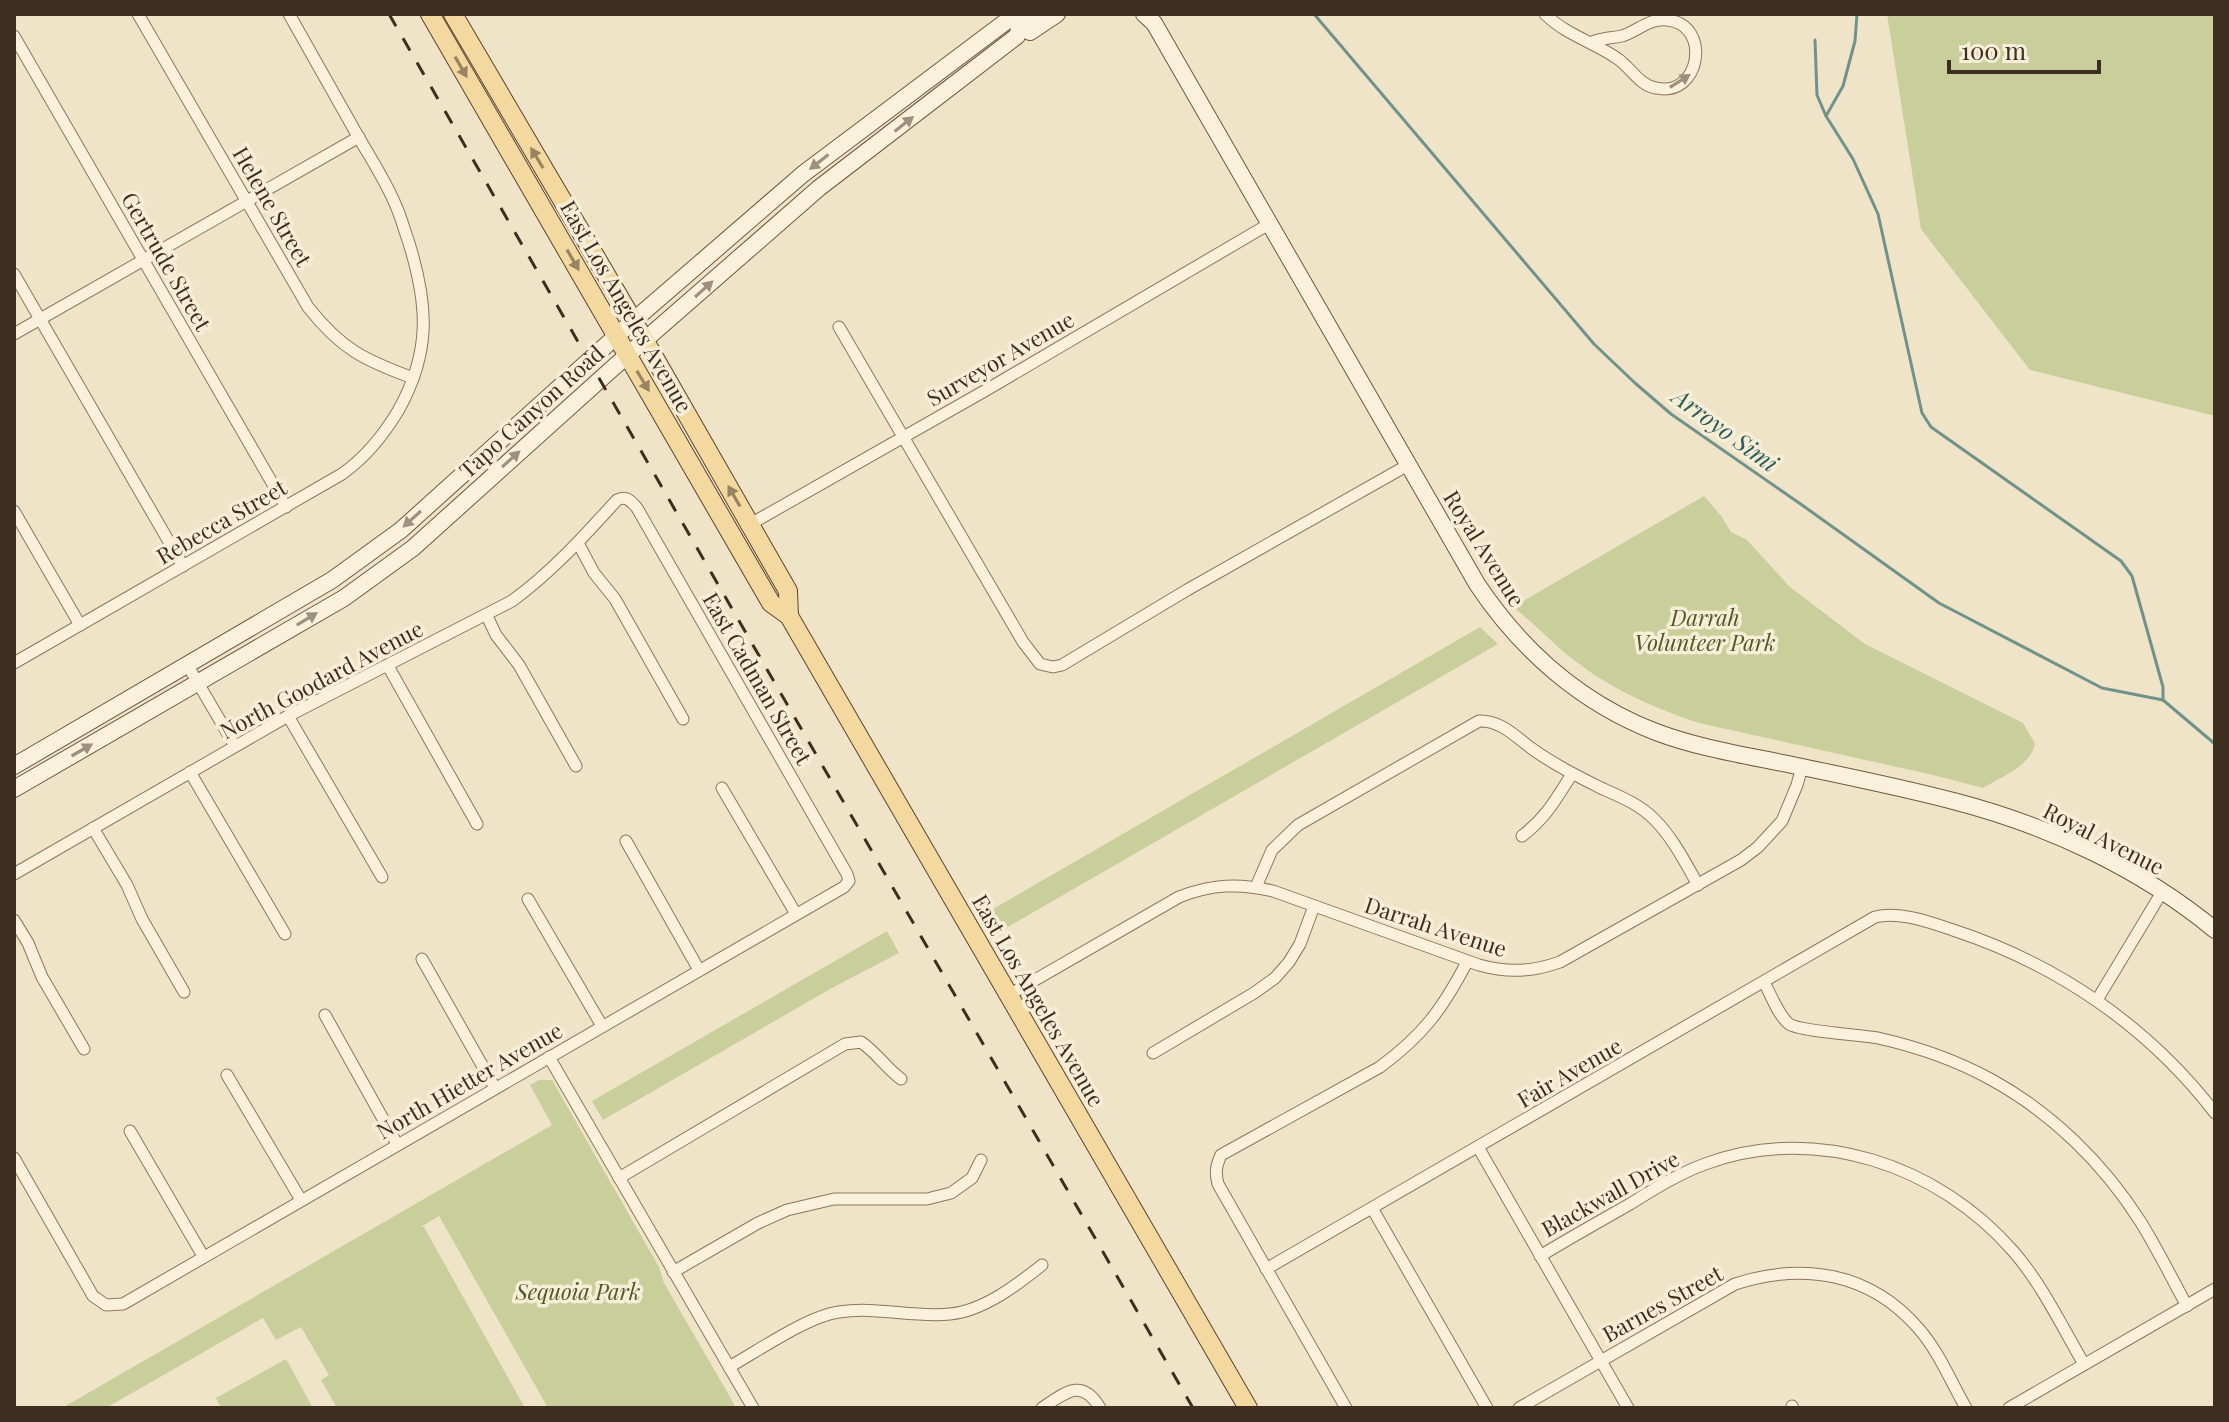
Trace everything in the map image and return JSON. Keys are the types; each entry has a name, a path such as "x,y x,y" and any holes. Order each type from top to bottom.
{"main road":[{"name":"East Los Angeles Avenue","path":"430,14 771,603 789,616 1248,1408"},
{"name":"East Los Angeles Avenue","path":"453,14 788,591 789,616"},
{"name":"Tapo Canyon Road","path":"14,766 188,666 373,552 803,174 1016,14"},
{"name":"Tapo Canyon Road","path":"14,789 344,598 404,555 819,188 1017,36 1019,29 1039,14"},
{"path":"1017,36 1024,36 1057,14"},
{"name":"Royal Avenue","path":"1151,17 1491,605 1518,638 1556,673 1607,709 1657,732 1722,751 1958,802 2008,817 2085,848 2162,892 2215,930"}],"street":[{"name":"Helene Street","path":"138,14 308,307 326,330 360,357 413,378"},
{"name":"Rebecca Street","path":"14,663 342,474 368,453 396,414 413,378 423,329 423,301 420,278 397,207 289,14"},
{"path":"1545,14 1569,33 1592,42 1620,60 1644,83 1657,89 1672,88 1680,83 1692,73 1697,63 1696,48 1690,33 1668,20 1654,21 1628,33 1592,42"},
{"name":"Gertrude Street","path":"14,36 286,507"},
{"path":"14,334 359,137"},
{"name":"Surveyor Avenue","path":"732,535 1269,224"},
{"path":"14,274 183,566"},
{"path":"839,327 1023,642 1040,664 1053,667 1062,665 1408,465"},
{"name":"North Goodard Avenue","path":"14,874 288,716 512,601 534,586 617,500 627,498"},
{"name":"East Cadman Street","path":"627,498 637,508 849,881"},
{"path":"14,511 80,625"},
{"path":"578,543 594,573 615,599 683,719"},
{"path":"487,616 496,635 519,665 576,766"},
{"path":"188,666 235,746"},
{"path":"388,666 477,824"},
{"path":"288,716 382,877"},
{"path":"1256,887 1272,850 1298,825 1479,721 1490,720 1572,774 1631,802 1651,816 1670,837 1698,885"},
{"name":"Darrah Avenue","path":"1009,995 1179,897 1220,885 1273,891 1467,962 1499,970 1522,972 1551,966 1741,860 1771,834 1786,811 1802,767"},
{"path":"190,772 285,934"},
{"path":"1522,836 1550,809 1572,774"},
{"path":"722,788 796,914"},
{"path":"93,828 184,992"},
{"path":"626,841 699,970"},
{"name":"North Hietter Avenue","path":"14,1158 93,1296 106,1305 123,1304 844,887 849,881"},
{"path":"2162,892 2097,1000 2156,1047 2215,1113"},
{"path":"528,899 602,1026"},
{"path":"1153,1053 1275,978 1300,944 1314,906"},
{"name":"Fair Avenue","path":"1266,1269 1875,917 1894,915 1937,925 2007,950 2060,976 2097,1000"},
{"path":"14,920 28,943 42,977 84,1049"},
{"path":"422,959 495,1088"},
{"path":"1346,1408 1218,1184 1215,1172 1221,1155 1380,1067 1400,1052 1421,1034 1436,1015 1467,962"},
{"path":"1764,982 1784,1018 1795,1027 1876,1038 1934,1054 1991,1080 2042,1113 2083,1149 2117,1188 2140,1222 2187,1306"},
{"path":"325,1015 397,1144"},
{"path":"619,1178 845,1044 861,1042 901,1079"},
{"path":"549,1057 753,1408"},
{"path":"227,1075 301,1200"},
{"path":"130,1131 203,1256"},
{"path":"1478,1147 1628,1408"},
{"name":"Blackwall Drive","path":"1540,1256 1677,1176 1707,1163 1771,1149 1835,1151 1901,1169 1934,1184 1992,1227 2036,1283 2084,1364"},
{"path":"673,1272 758,1223 787,1210 834,1199 895,1201 927,1199 951,1193 972,1178 981,1160"},
{"path":"1372,1208 1487,1408"},
{"path":"729,1367 813,1320 836,1312 871,1309 953,1314 979,1307 1024,1280 1042,1265"},
{"name":"Barnes Street","path":"1519,1408 1735,1284 1784,1272 1835,1276 1882,1296 1920,1330 1966,1408"},
{"path":"2009,1408 2215,1289"},
{"path":"1042,1408 1065,1393 1078,1389 1088,1392 1100,1408"}],"green space":[{"path":"1887,14 2215,14 2215,416 2030,370 1921,229"},
{"name":"Darrah Volunteer Park","path":"1704,496 1731,532 1747,540 1790,587 1865,644 2023,723 2035,744 2028,759 1983,788 1699,723 1650,704 1604,681 1513,607"},
{"path":"1480,627 1498,644 999,932 988,912"},
{"path":"887,931 899,953 832,988 603,1120 592,1101"},
{"name":"Sequoia Park","path":"539,1080 552,1080 659,1267 664,1283 734,1408 548,1408 439,1216 421,1227 424,1227 525,1408 337,1408 321,1380 329,1375 301,1327 276,1340 263,1318 106,1408 62,1408 552,1125 530,1085"},
{"path":"286,1359 313,1408 221,1408 216,1398"}],"waterway":[{"name":"Arroyo Simi","path":"1314,14 1594,344 1671,414 1939,603 2102,688 2163,700 2215,744"},
{"path":"1826,116 1843,86 1855,41 1857,14"},
{"path":"1815,40 1817,95 1826,116 1853,159 1878,214 1922,413 1931,427 2121,561 2132,576 2163,687 2163,700"}],"railway":[{"path":"389,14 1193,1408"}]}
